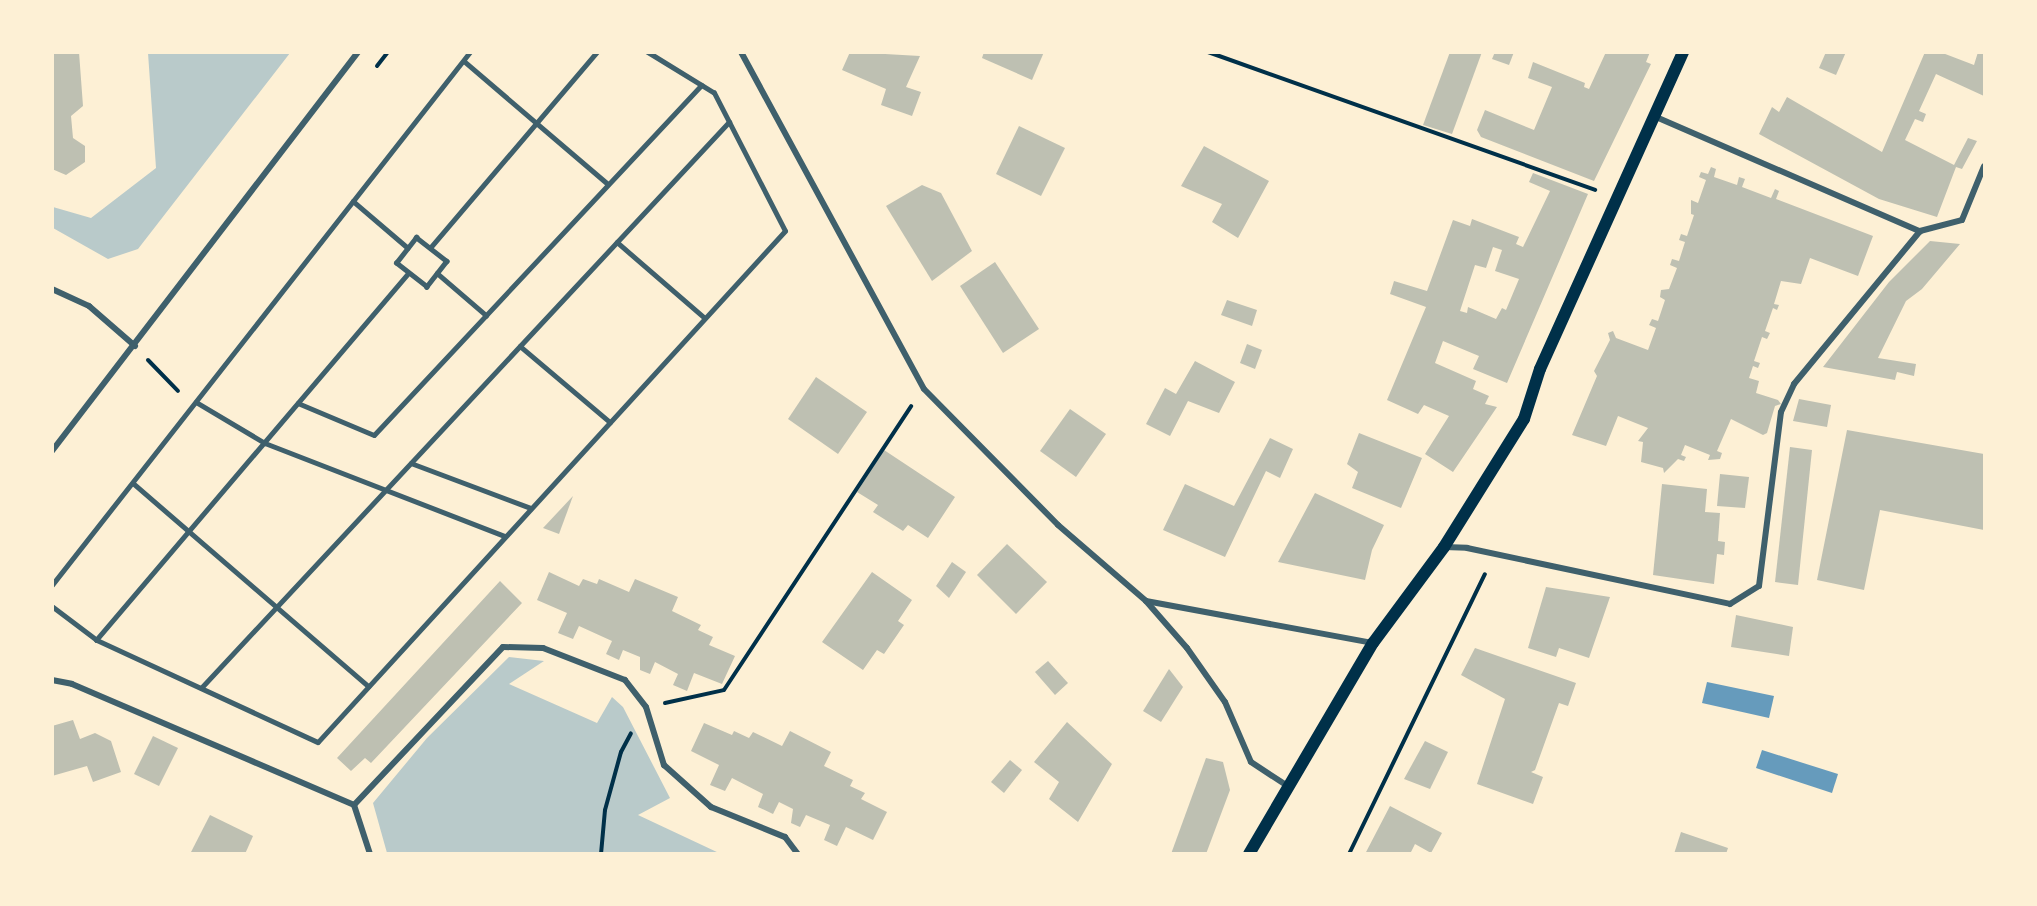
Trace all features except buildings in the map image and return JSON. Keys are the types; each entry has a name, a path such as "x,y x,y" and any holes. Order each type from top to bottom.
{"main road":[{"path":"1249,854 1286,785 1373,643 1443,547 1524,419 1540,369 1656,117 1683,52"}],"street":[{"path":"52,451 135,346 358,52"},
{"path":"745,54 924,389 1066,532 1146,601 1187,648 1225,702 1251,762 1286,785"},
{"path":"1656,117 1920,231"},
{"path":"1443,547 1467,548 1493,557 1730,604 1759,586 1781,412 1794,384 1920,231 1962,220 1984,166"},
{"path":"52,289 89,306 135,346"},
{"path":"1146,601 1373,643"},
{"path":"354,805 503,647 543,648 625,680 646,707 664,765 711,807 785,837 798,854"},
{"path":"52,680 72,684 354,805 370,854"}],"lane":[{"path":"52,585 470,52"},
{"path":"430,248 597,52"},
{"path":"52,606 97,640 318,742 784,231 714,93 646,52"},
{"path":"464,61 608,184"},
{"path":"298,403 374,435 701,85"},
{"path":"201,688 729,122"},
{"path":"353,201 408,248"},
{"path":"416,237 430,248 447,261 427,287 396,263 416,237"},
{"path":"617,242 705,318"},
{"path":"97,640 409,273"},
{"path":"437,273 486,315"},
{"path":"520,346 610,422"},
{"path":"196,402 265,443 505,536"},
{"path":"411,463 531,508"},
{"path":"133,483 368,686"}],"path":[{"path":"1208,52 1596,190 1603,199"},
{"path":"135,346 179,392 196,402"},
{"path":"601,854 605,810 621,752 646,707 724,690 924,389"},
{"path":"1349,854 1493,557"}],"shaded area":[{"path":"148,53 290,53 138,249 108,259 53,228 53,207 91,218 156,168"},
{"path":"509,657 544,661 509,684 597,723 612,697 623,707 670,798 638,815 719,853 387,853 373,803 427,738"}],"water":[{"path":"1707,682 1774,696 1769,718 1702,703"},
{"path":"1762,750 1838,774 1832,793 1756,768"}]}
